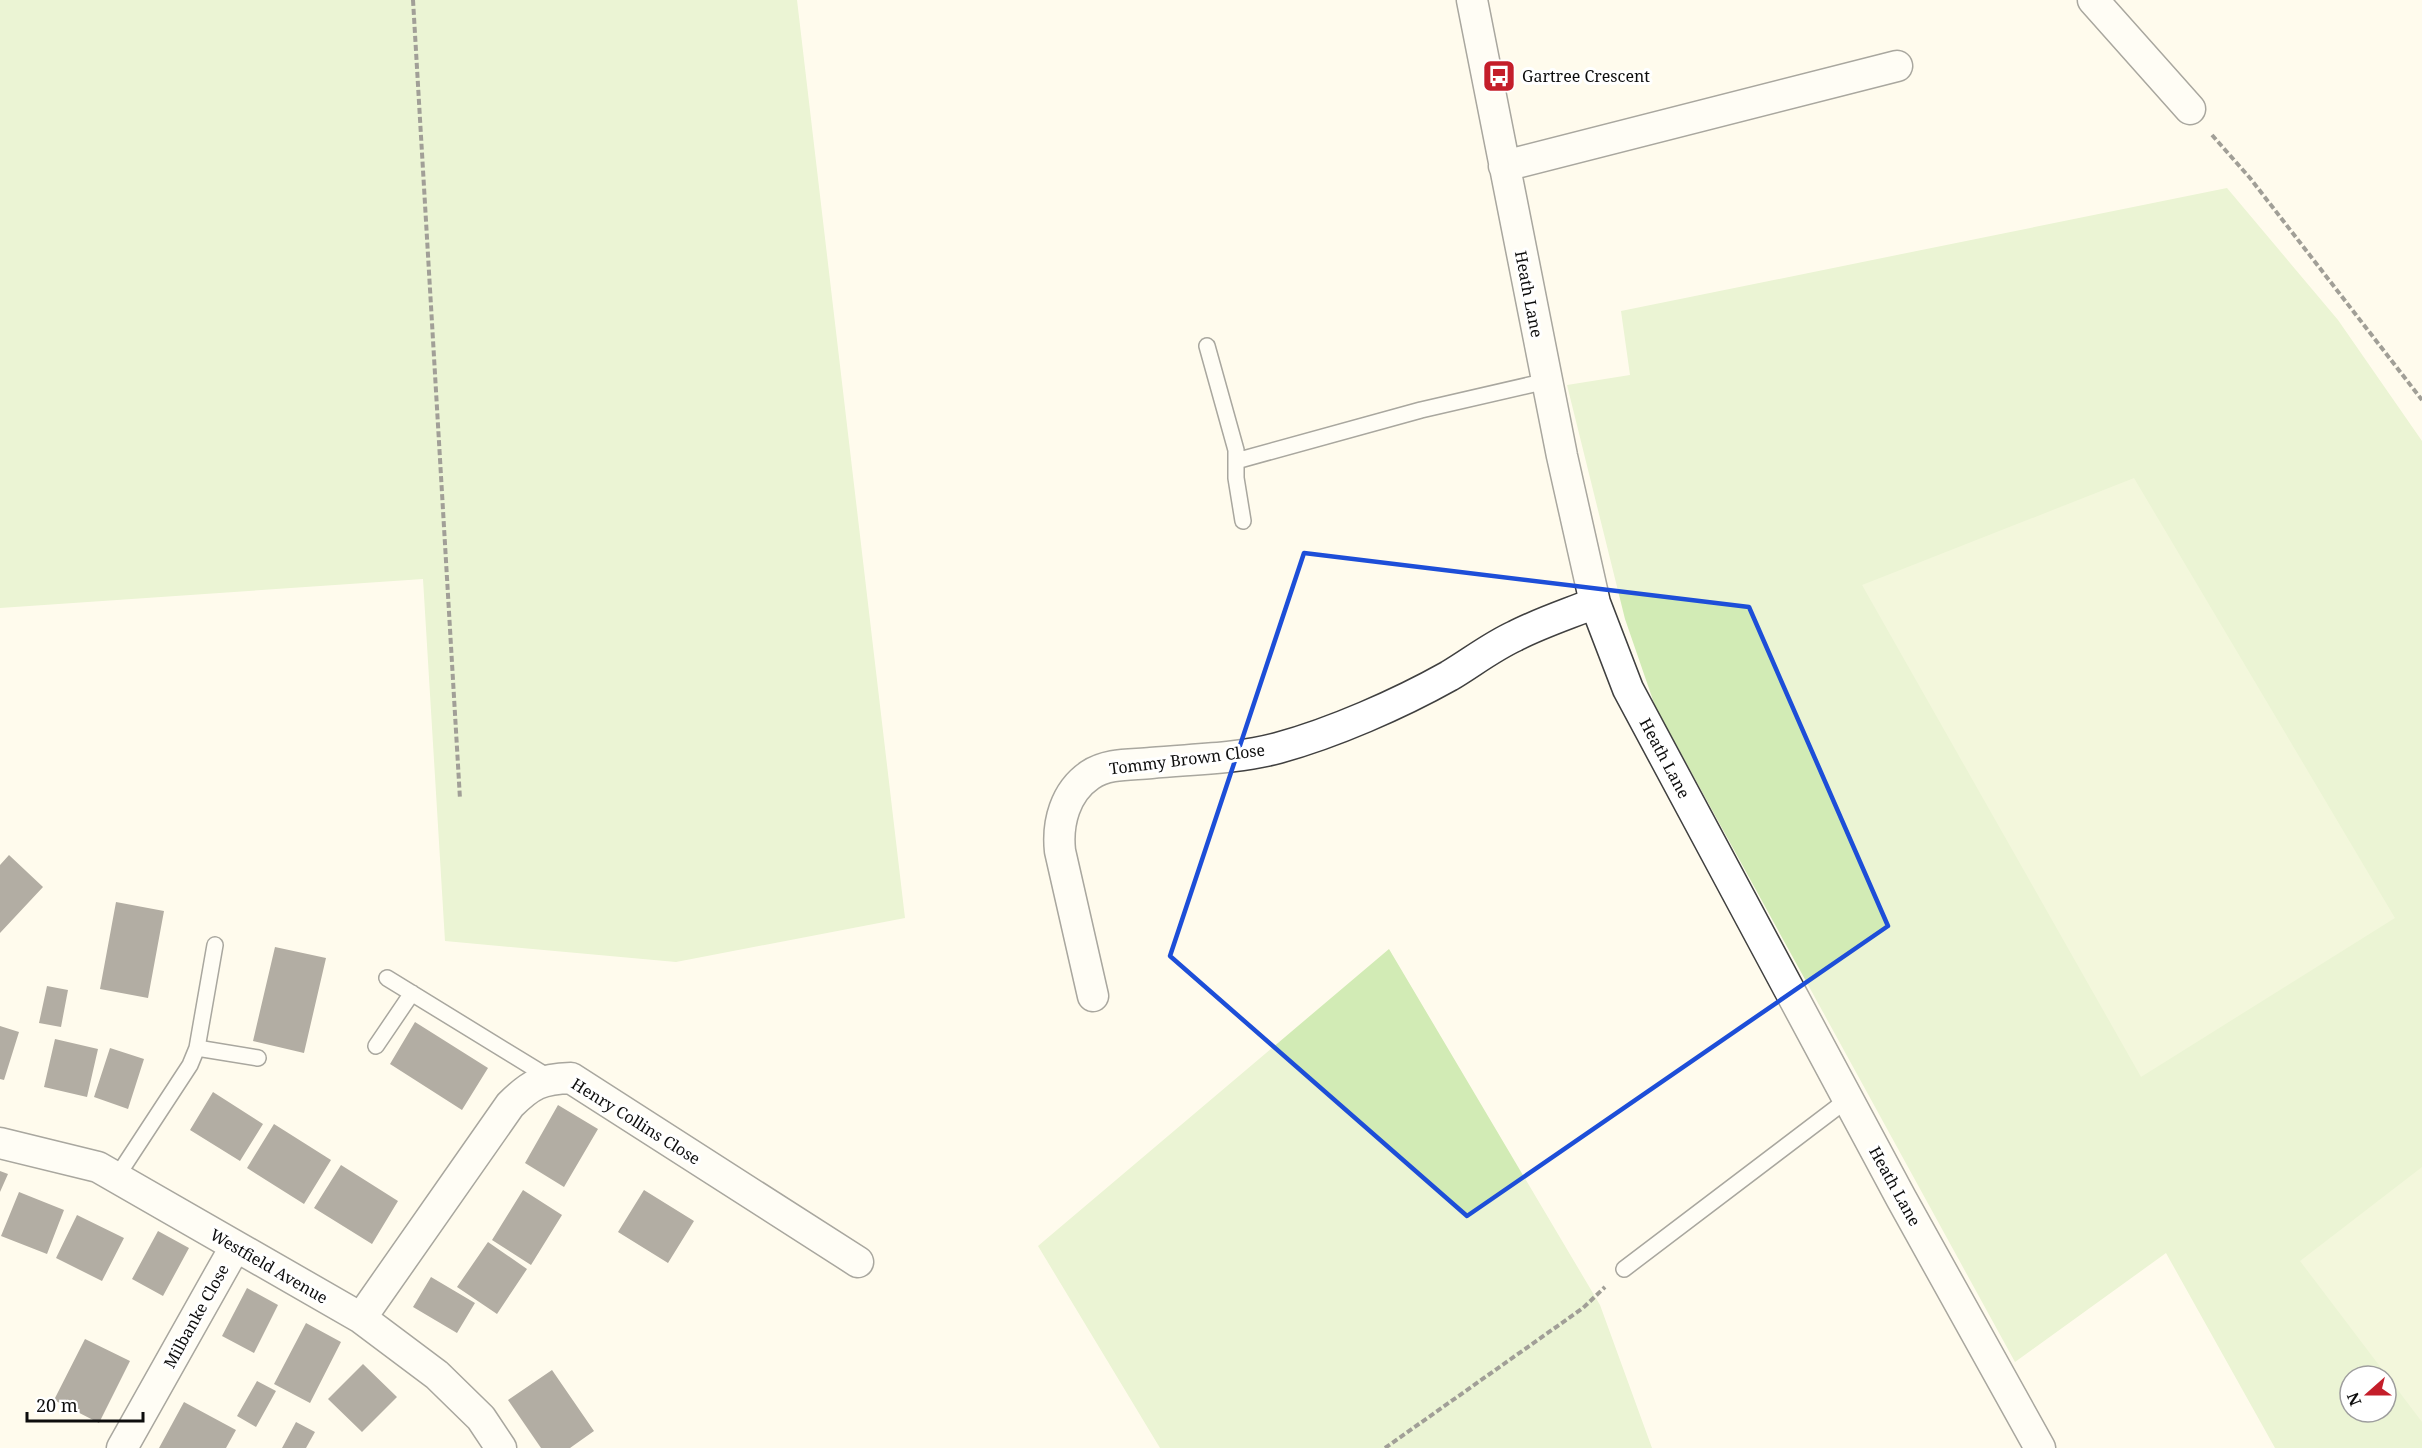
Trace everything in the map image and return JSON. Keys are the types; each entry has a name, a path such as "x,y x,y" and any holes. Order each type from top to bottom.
{"street":[{"name":"Heath Lane","path":"1472,0 1547,381 1594,603 1628,689 1848,1099 2040,1448"},
{"path":"2093,0 2190,109"},
{"path":"1504,166 1897,66"},
{"name":"Tommy Brown Close","path":"1093,996 1060,851 1058,831 1061,815 1069,800 1089,776 1111,766 1227,756 1274,749 1298,742 1385,707 1449,676 1514,636 1594,603"},
{"name":"Henry Collins Close","path":"362,1318 510,1105 529,1086 550,1078 572,1078 858,1263"},
{"name":"Westfield Avenue","path":"0,1143 98,1167 362,1318 437,1375 481,1418 501,1448"},
{"name":"Milbanke Close","path":"122,1448 235,1247"}],"lane":[{"path":"1207,346 1236,450 1236,478 1243,521"},
{"path":"1236,461 1421,410 1547,381"},
{"path":"116,1178 190,1065 197,1048 215,945"},
{"path":"387,978 550,1078"},
{"path":"376,1046 412,993"},
{"path":"197,1048 258,1058"},
{"path":"1624,1269 1848,1099"}],"path":[{"path":"413,0 459,799"},
{"path":"2190,109 2250,178 2422,400"},
{"path":"1385,1448 1583,1308 1624,1269"}],"highlighted area":[{"path":"1304,553 1749,607 1888,926 1467,1216 1170,956"}],"green space":[{"path":"0,0 797,0 905,918 676,962 445,941 423,579 0,608"},
{"path":"2227,188 2338,320 2422,441 2422,1448 2275,1448 2166,1253 2015,1362 1655,706 1625,619 1567,385 1630,375 1621,311"},
{"path":"2134,478 2395,918 2141,1077 1862,585"},
{"path":"1389,949 1600,1305 1652,1448 1160,1448 1038,1246"},
{"path":"2422,1167 2422,1422 2398,1390 2398,1364 2378,1364 2300,1261"}],"building":[{"path":"9,855 43,887 0,933 0,865"},
{"path":"116,902 164,911 148,998 100,989"},
{"path":"275,947 326,958 304,1053 253,1041"},
{"path":"47,986 68,990 61,1027 39,1023"},
{"path":"415,1022 488,1068 462,1110 390,1064"},
{"path":"0,1026 19,1032 4,1080 0,1079"},
{"path":"55,1039 98,1049 87,1097 44,1087"},
{"path":"110,1048 144,1059 128,1109 94,1097"},
{"path":"213,1092 263,1124 240,1161 190,1130"},
{"path":"558,1105 598,1129 564,1187 525,1163"},
{"path":"274,1124 331,1160 304,1204 247,1168"},
{"path":"341,1165 398,1201 372,1244 314,1208"},
{"path":"0,1171 8,1174 0,1192"},
{"path":"523,1190 562,1215 531,1265 492,1240"},
{"path":"644,1190 694,1221 668,1263 618,1232"},
{"path":"19,1192 64,1210 47,1254 1,1236"},
{"path":"77,1215 124,1238 102,1281 56,1258"},
{"path":"158,1231 189,1248 163,1296 132,1279"},
{"path":"488,1242 527,1269 497,1314 457,1287"},
{"path":"431,1277 475,1303 457,1333 413,1307"},
{"path":"247,1288 278,1305 254,1353 222,1336"},
{"path":"306,1323 341,1342 310,1403 274,1384"},
{"path":"85,1339 130,1361 99,1423 54,1400"},
{"path":"363,1364 397,1397 362,1432 328,1399"},
{"path":"552,1370 594,1431 570,1448 541,1448 508,1400"},
{"path":"257,1381 276,1391 256,1427 237,1416"},
{"path":"184,1402 236,1430 226,1448 159,1448"},
{"path":"296,1422 315,1432 306,1448 282,1448"}],"place":[{"name":"Gartree Crescent","path":"1499,76"}]}
